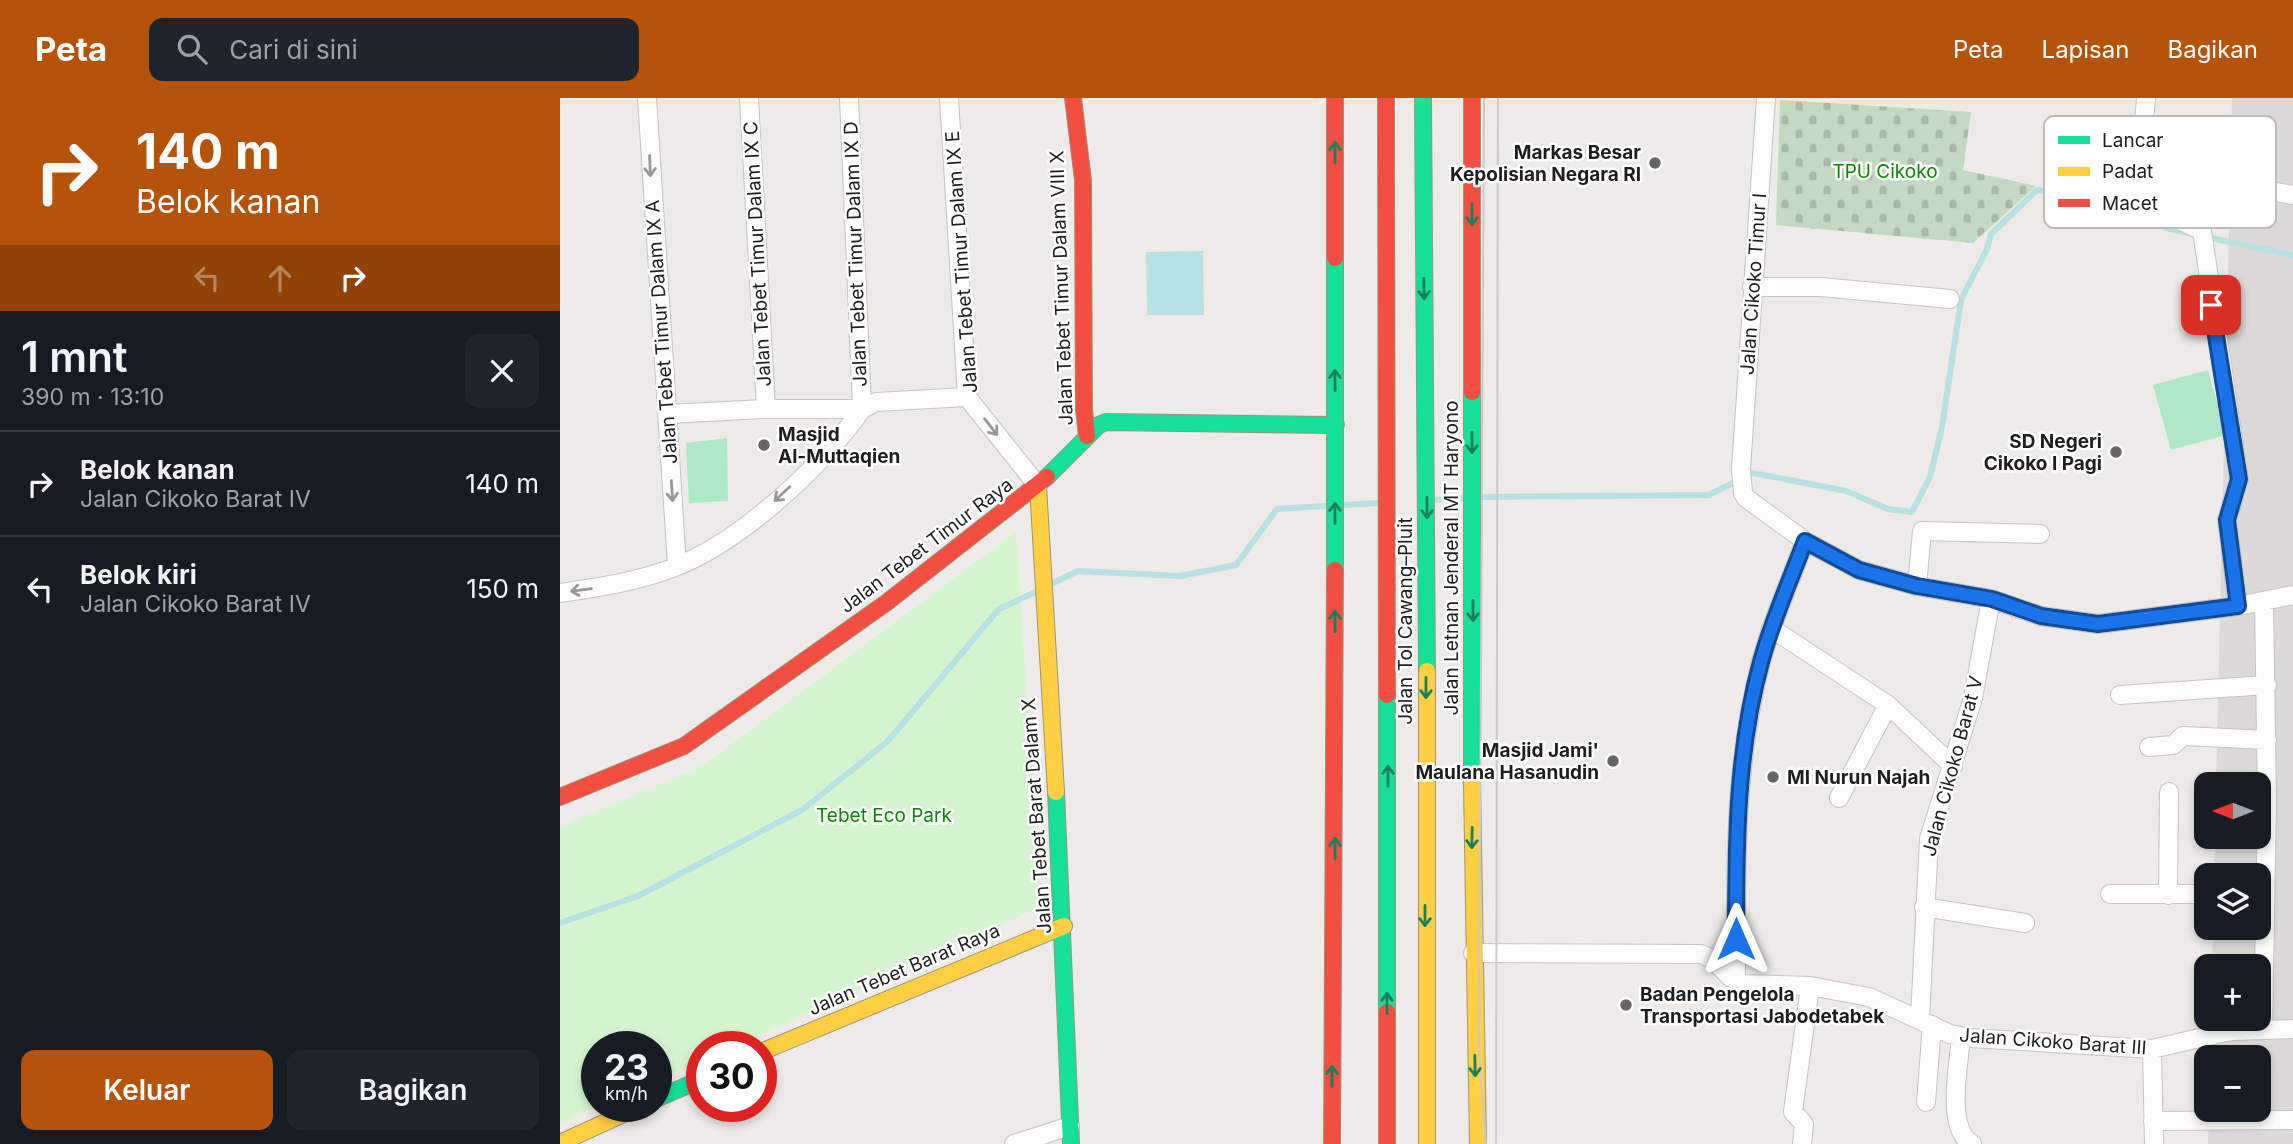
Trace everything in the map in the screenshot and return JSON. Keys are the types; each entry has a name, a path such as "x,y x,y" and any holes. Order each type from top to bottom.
{"main road":[{"name":"Jalan Tebet Timur Dalam VIII X","path":"1073,98 1083,180 1084,410 1087,436"},
{"path":"1332,1144 1336,553 1335,98"},
{"name":"Jalan Tol Cawang–Pluit","path":"1387,98 1387,1144"},
{"name":"Jalan Tol Cawang–Pluit","path":"1423,98 1427,470 1427,1144"},
{"name":"Jalan Letnan Jenderal MT Haryono","path":"1472,98 1473,953 1478,1144"},
{"name":"Jalan Tebet Timur Raya","path":"560,797 684,746 886,603 1038,486 1087,436 1106,422 1336,425"},
{"name":"Jalan Tebet Barat Dalam X","path":"1038,486 1064,926 1071,1135"},
{"name":"Jalan Tebet Barat Raya","path":"777,1045 1064,926"},
{"path":"560,1143 606,1122"}],"street":[{"name":"Jalan Tebet Timur Dalam IX A","path":"647,98 677,566"},
{"name":"Jalan Tebet Timur Dalam IX C","path":"749,98 766,409"},
{"name":"Jalan Tebet Timur Dalam IX D","path":"849,98 862,410"},
{"name":"Jalan Tebet Timur Dalam IX E","path":"949,98 967,397 1038,486"},
{"name":"Jalan Cikoko Timur I","path":"1766,98 1741,469 1743,493 1805,541"},
{"path":"2145,116 2146,98"},
{"path":"2189,228 2202,237 2239,479 2227,520 2238,606"},
{"path":"1752,288 1821,288 1950,299"},
{"path":"560,593 619,585 677,566 747,527 844,434 862,410 876,402 967,397"},
{"path":"667,414 766,409 862,410"},
{"path":"1917,586 1922,531 2040,534"},
{"path":"1736,981 1739,780 1748,721 1771,628 1805,541 1859,570 1917,586 1992,599 2041,616 2098,624 2238,606 2293,595"},
{"name":"Jalan Cikoko Barat V","path":"1926,1102 1924,907 1929,839 1973,698 1992,599"},
{"path":"2263,863 2267,740 2264,602"},
{"path":"1771,628 1888,705 1953,766"},
{"path":"2120,695 2267,685"},
{"path":"1839,798 1888,705"},
{"path":"2149,747 2173,745 2183,736 2267,740"},
{"path":"2168,895 2169,792"},
{"path":"2110,894 2194,894"},
{"path":"1924,907 2025,923"},
{"path":"1473,953 1701,954 1712,959 1736,981"},
{"name":"Jalan Cikoko Barat III","path":"1736,981 1810,986 1869,998 1962,1037 2152,1049 2190,1037 2239,1031"},
{"path":"1802,1144 1804,1124 1793,1112 1810,986"},
{"name":"Jalan Cikoko Barat III","path":"2271,1028 2293,1029"},
{"path":"1962,1037 1956,1118 1962,1136 1972,1144"},
{"path":"2152,1049 2154,1144"},
{"path":"2153,1121 2293,1120"},
{"path":"1014,1144 1071,1135"}],"shaded area":[{"path":"2232,98 2293,98 2293,1144 2208,1144 2209,1122 2271,1122 2271,1045 2210,1045 2211,1031 2271,1031 2271,954 2212,954 2213,940 2271,940 2271,863 2214,863 2215,849 2272,849 2272,772 2216,772 2229,228 2276,228 2276,116 2232,116"}],"green space":[{"name":"TPU Cikoko","path":"1780,100 1971,112 1963,170 2036,186 1973,243 1776,225"},
{"path":"2208,370 2226,435 2171,450 2153,385"},
{"path":"727,438 728,501 689,503 686,443"},
{"name":"Tebet Eco Park","path":"1016,532 1040,907 768,1031 686,1031 686,1068 672,1074 672,1031 581,1031 581,1114 560,1123 560,827 701,767"}],"water":[{"path":"1203,251 1204,315 1147,315 1146,252"}],"waterway":[{"path":"1480,497 1709,495 1753,473 1846,491 1888,509 1912,512 1930,477 1942,427 1961,300 1987,249 1991,234 2037,190 2044,191"},
{"path":"2166,228 2188,233"},
{"path":"2206,237 2293,255"},
{"path":"1435,500 1462,498"},
{"path":"1344,505 1379,503"},
{"path":"1051,584 1078,571 1180,576 1236,565 1277,509 1326,506"},
{"path":"560,923 638,896 802,810 887,742 999,609 1038,591"}],"tram line":[{"path":"1484,98 1479,1053 1486,1144"},
{"path":"1496,1144 1498,98"}],"traffic: fast":[{"path":"1423,98 1427,671"},
{"path":"1335,258 1335,570"},
{"path":"1472,392 1472,783"},
{"path":"1047,477 1099,425 1106,422 1336,425"},
{"path":"1387,695 1387,1012"},
{"path":"1056,792 1071,1144"},
{"path":"672,1092 686,1086"}],"traffic: slow":[{"path":"1038,486 1056,792"},
{"path":"1427,671 1427,1144"},
{"path":"1472,783 1478,1144"},
{"path":"777,1045 1064,926"},
{"path":"560,1143 606,1122"}],"traffic: jam":[{"path":"1073,98 1083,180 1084,410 1087,436"},
{"path":"1335,98 1335,258"},
{"path":"1386,98 1387,695"},
{"path":"1472,98 1472,392"},
{"path":"560,797 684,746 886,603 1047,477"},
{"path":"1332,1144 1335,570"},
{"path":"1387,1012 1387,1144"}],"place":[{"name":"Markas Besar Kepolisian Negara RI","path":"1655,163"},
{"name":"Masjid Al-Muttaqien","path":"764,445"},
{"name":"SD Negeri Cikoko I Pagi","path":"2116,452"},
{"name":"Masjid Jami' Maulana Hasanudin","path":"1613,761"},
{"name":"MI Nurun Najah","path":"1773,777"},
{"name":"Badan Pengelola Transportasi Jabodetabek","path":"1626,1005"}],"route":[{"path":"1736,939 1736,839 1745,733 1771,628 1805,541 1830,557 1859,570 1917,586 1992,599 2041,616 2098,624 2238,606 2227,520 2239,479 2211,305"}]}
